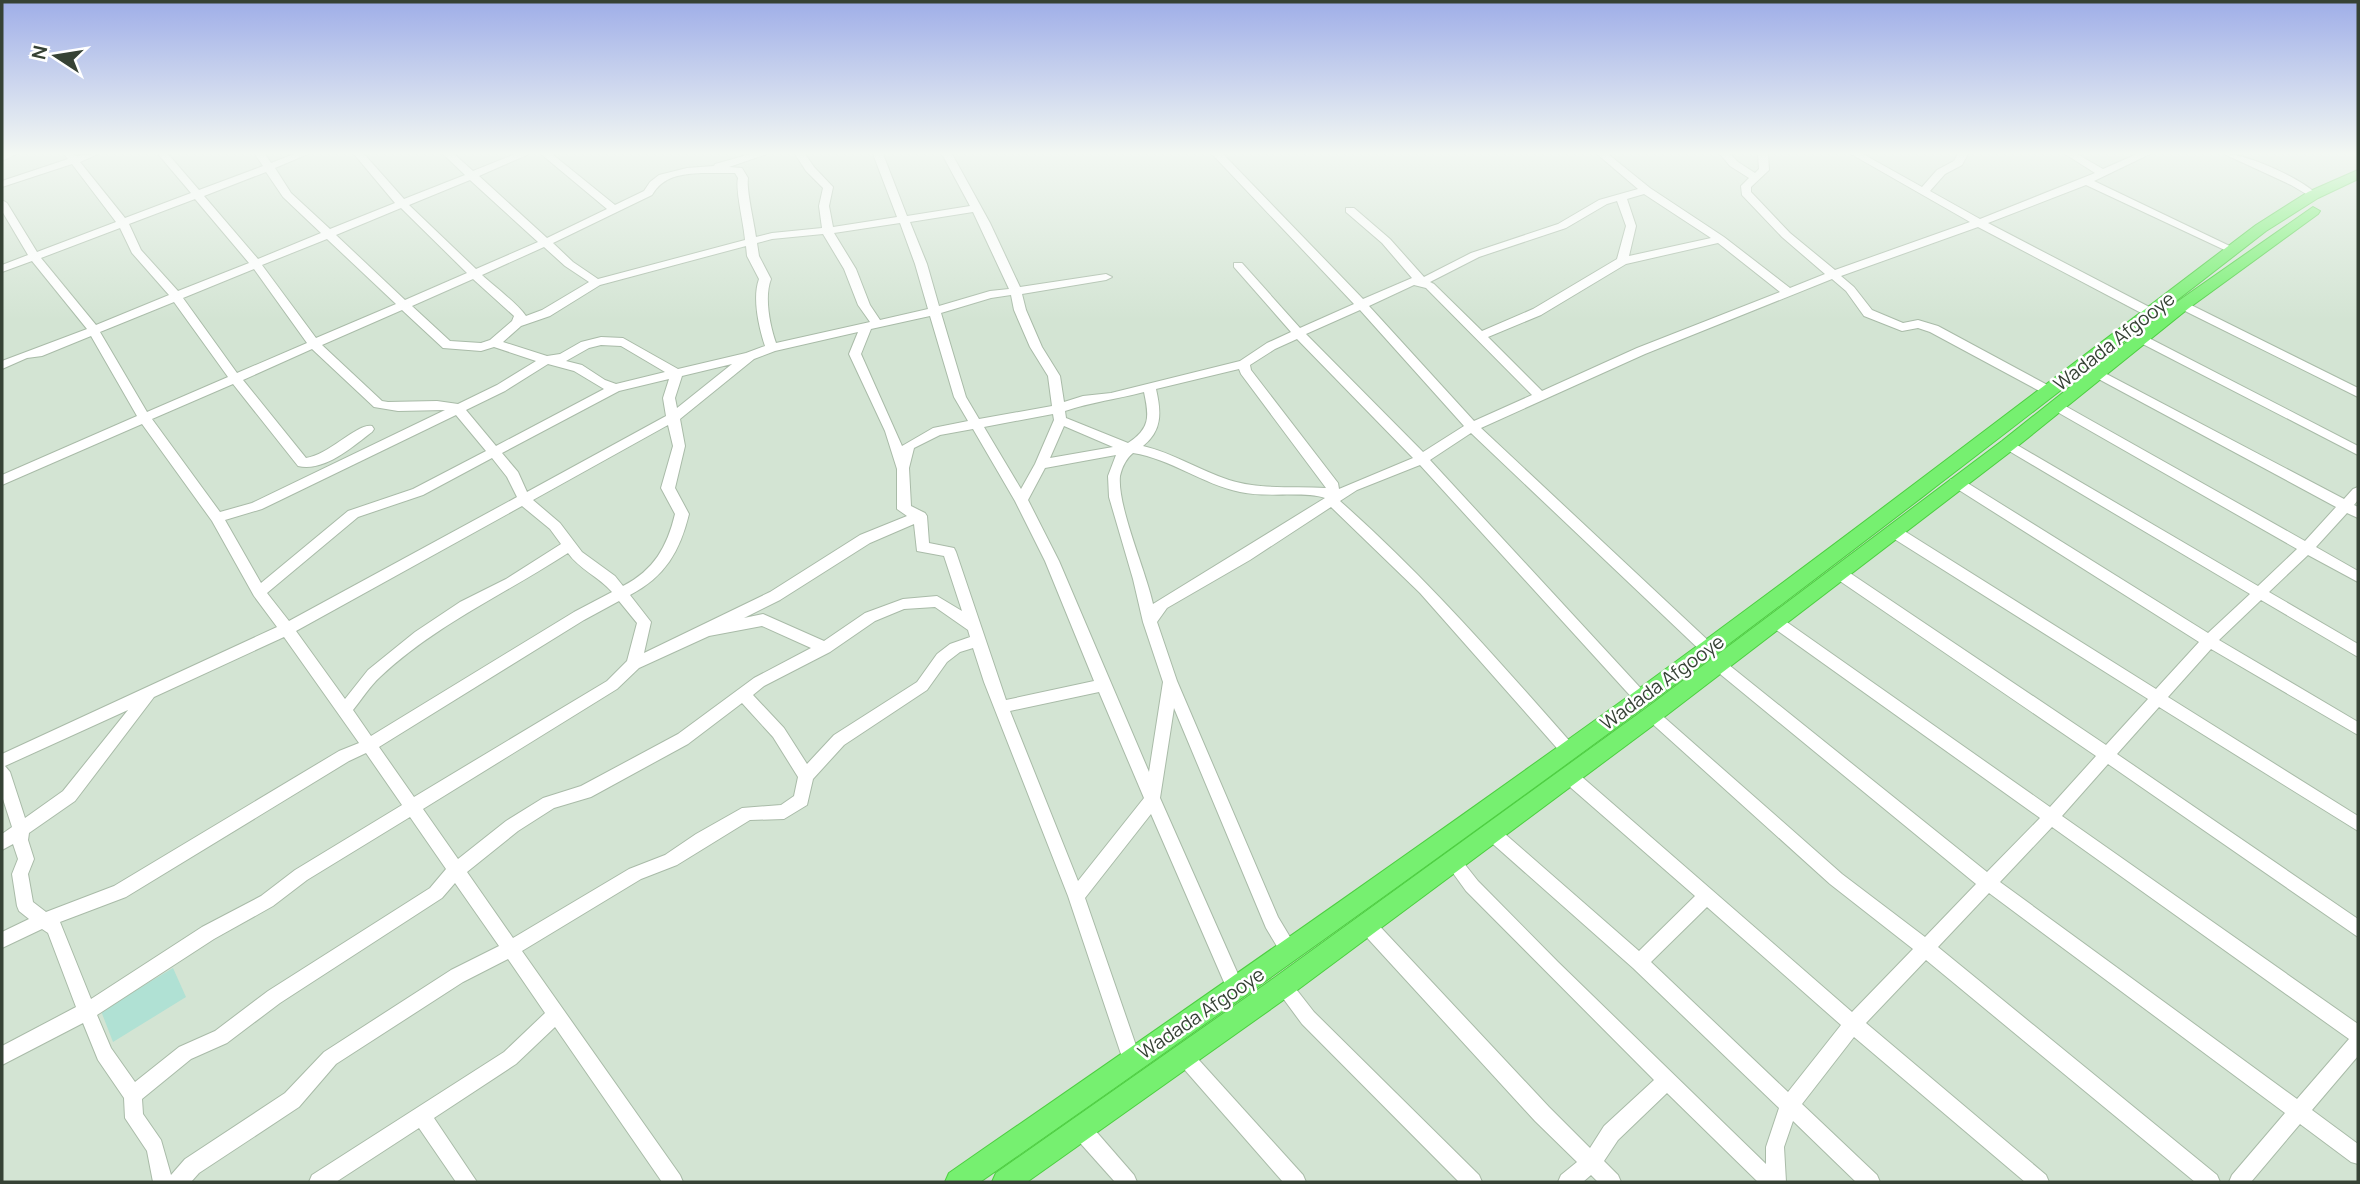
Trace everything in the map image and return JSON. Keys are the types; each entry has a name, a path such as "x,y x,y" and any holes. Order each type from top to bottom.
{"highway":[{"name":"Wadada Afgooye","path":"1005,1182 1453,862 1568,775 1646,707 2053,398 2151,313 2233,250 2292,209"},
{"name":"Wadada Afgooye","path":"1714,657 1776,622 2008,444 2053,398 2098,373 2183,305 2315,209"},
{"name":"Wadada Afgooye","path":"958,1182 1290,953 1568,750 1646,707"}],"street":[{"path":"6,209 35,258 93,329 145,419 217,518 259,592 345,710 673,1182"},
{"path":"112,209 123,223 136,251 175,295 235,378 303,463 325,456 368,429"},
{"path":"2,269 159,209"},
{"path":"208,209 256,264 313,342 378,404 390,407 443,404 457,408 513,475 525,500 555,526 577,556 610,580 644,622 634,664"},
{"path":"302,209 447,345 481,347 494,343 517,323 546,313 596,283 772,236 827,231 969,209"},
{"path":"2,365 389,209"},
{"path":"408,209 505,303 516,310 520,316 517,323"},
{"path":"508,209 596,283"},
{"path":"2,480 545,243 611,209"},
{"path":"747,209 753,256 765,279 762,287 766,332 772,348"},
{"path":"825,209 827,231 850,269 872,325"},
{"path":"901,209 935,311 960,397 1021,500 1052,561 1152,801 1236,989"},
{"path":"977,209 1016,291 1020,310 1054,376 1059,414 1041,464 1021,500"},
{"path":"1270,209 1472,427 1714,657 1988,883 2358,1155"},
{"path":"1422,282 1475,255 1562,226 1591,209"},
{"path":"1622,261 1631,226 1625,209"},
{"path":"1675,209 1720,239 1788,292"},
{"path":"1761,209 1786,235 1850,289 1868,313 1902,327 1919,324 1934,329 2358,576"},
{"path":"1954,209 2151,313"},
{"path":"1150,622 1154,612 1162,604 1333,497 1422,459 1472,427 1641,351 1832,275 2014,209"},
{"path":"2146,209 2233,250"},
{"path":"1350,210 1386,241 1422,282"},
{"path":"1480,336 1537,312 1622,261 1720,239"},
{"path":"1238,265 1299,334 1422,459 1646,707 1836,879 1924,947 2210,1182"},
{"path":"259,592 352,514 418,492 615,388 750,356 772,348 935,311 990,295 1106,276"},
{"path":"920,516 904,509 903,469 908,446 937,431 1006,417 1059,414 1083,400 1111,397 1244,364 1253,356 1413,281 1430,286 1540,396"},
{"path":"2183,305 2358,393"},
{"path":"872,325 855,354 891,431 903,469"},
{"path":"2141,338 2358,451"},
{"path":"217,518 257,506 500,388 547,360 563,358 585,345 601,341 624,342 677,374"},
{"path":"494,343 578,368 601,383 615,388"},
{"path":"2,761 287,629 674,417 750,356"},
{"path":"1244,364 1245,371 1333,486 1333,497"},
{"path":"2098,373 2352,509"},
{"path":"2,940 42,921 120,892 344,756 369,745 579,616 639,584 664,560 678,531 682,514 668,488 679,446 669,398 677,374"},
{"path":"1149,386 1156,416 1150,434 1130,448 1117,465 1114,479 1150,622 1170,681 1272,922 1290,953"},
{"path":"1059,414 1130,448"},
{"path":"2008,444 2358,652"},
{"path":"1041,464 1130,448 1143,449 1197,474 1242,488 1333,497 1440,605 1568,750"},
{"path":"1956,482 2209,641 2358,729"},
{"path":"1773,1182 1775,1147 1788,1107 1853,1024 2050,818 2209,641 2306,548 2352,509 2358,492"},
{"path":"2,1056 85,1012 208,933 267,901 301,875 612,685 634,664 775,596 865,539 920,516"},
{"path":"920,516 922,547 949,552 1001,707 1076,896 1132,1060"},
{"path":"1893,531 2358,824"},
{"path":"345,710 373,674 420,636 465,606 511,583 569,546"},
{"path":"1839,573 2358,929"},
{"path":"134,1095 185,1054 221,1037 274,997 436,893 456,870 548,803 585,792 683,739 759,682 825,648 870,617 903,604 937,601 976,634"},
{"path":"706,631 762,621 825,648"},
{"path":"1776,622 2358,1035"},
{"path":"178,1182 192,1166 292,1100 330,1058 457,976 635,874 671,860 748,813 784,811 801,800 806,776 839,740 922,686 942,658 976,634"},
{"path":"1076,896 1152,801 1170,681"},
{"path":"1001,707 1103,685"},
{"path":"2,842 22,831 69,796 150,693"},
{"path":"742,695 762,711 784,737 806,776"},
{"path":"2,772 22,831 20,840 26,859 20,874 25,906 54,928 85,1012 104,1054 134,1095 134,1118 150,1135 160,1160 163,1182"},
{"path":"1568,775 2039,1182"},
{"path":"1492,832 1639,962 1788,1107 1870,1182"},
{"path":"1453,862 1472,886 1534,950 1773,1182"},
{"path":"1639,962 1706,897"},
{"path":"1366,924 1542,1114 1611,1182"},
{"path":"1283,986 1308,1018 1472,1182"},
{"path":"319,1182 510,1058 556,1014"},
{"path":"2239,1182 2358,1042"},
{"path":"1183,1055 1296,1182"},
{"path":"1568,1182 1592,1162 1611,1133 1667,1080"},
{"path":"422,1116 467,1182"},
{"path":"1080,1128 1126,1182"}],"shaded area":[{"path":"2,209 2358,209 2358,1182 2,1182"},
{"path":"173,968 186,997 113,1042 101,1011"}]}
